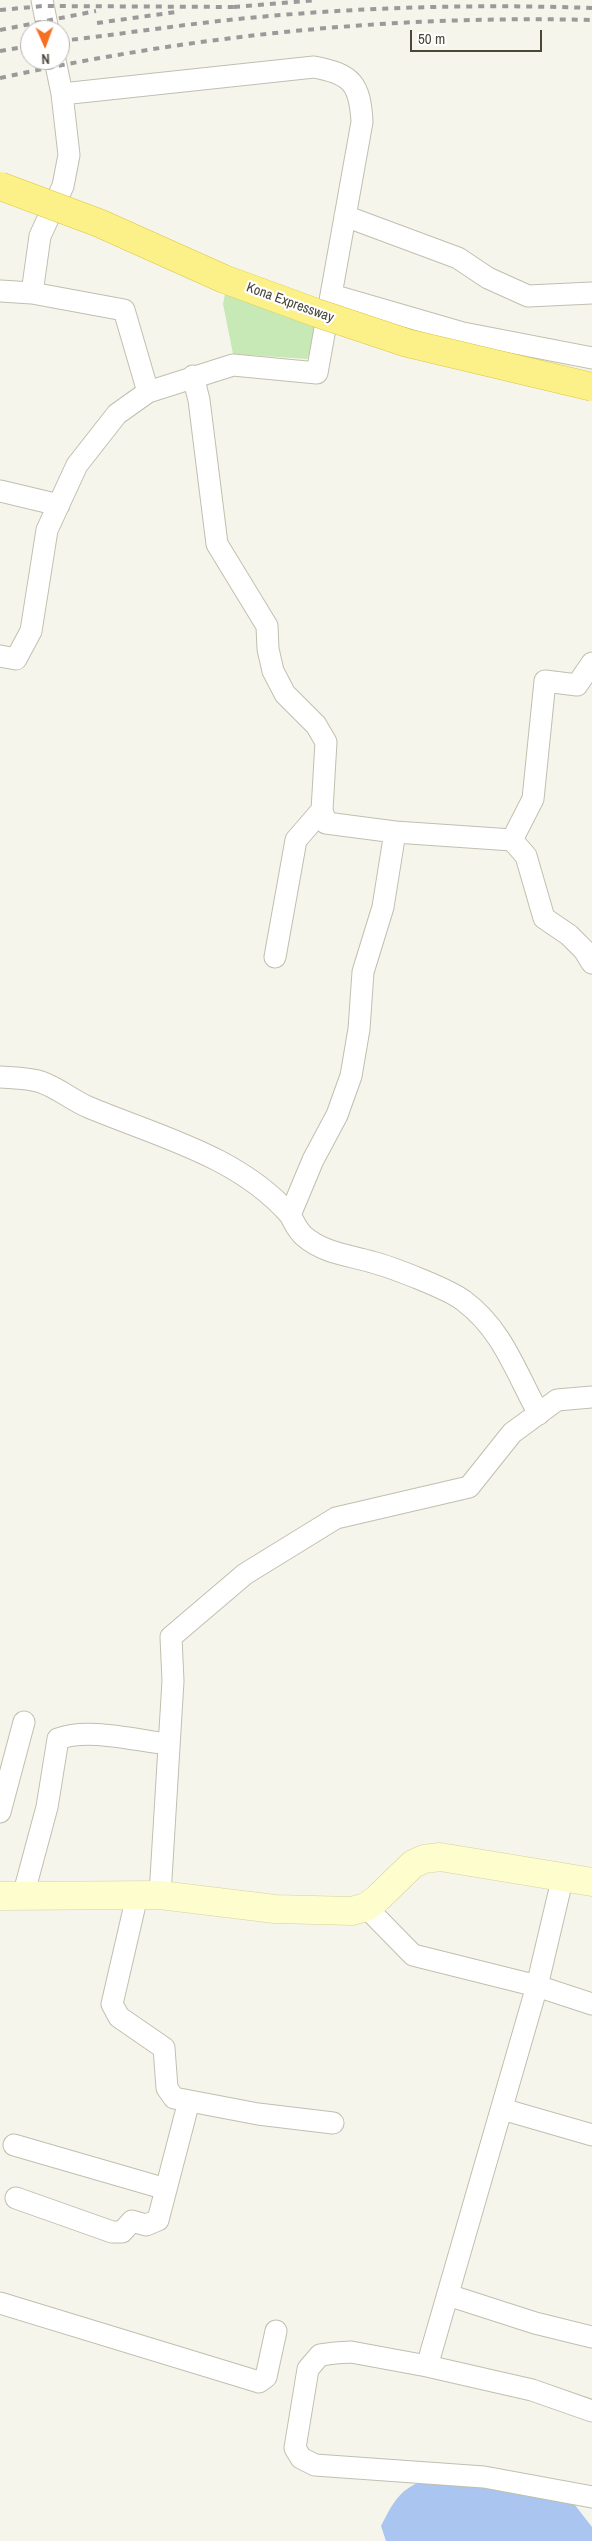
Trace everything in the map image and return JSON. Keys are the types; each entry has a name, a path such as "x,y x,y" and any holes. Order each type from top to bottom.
{"highway":[{"name":"Kona Expressway","path":"0,186 99,223 224,279 317,313 407,343 592,387"}],"main road":[{"path":"12,1896 149,1896 275,1909 352,1911 366,1907 378,1898 413,1864 424,1859 440,1857 592,1882"}],"street":[{"path":"42,0 46,20"},
{"path":"0,656 16,659 31,631 47,530 78,465 117,414 148,392 193,376 233,365 317,373 362,122 361,97 351,81 334,70 314,67 62,94"},
{"path":"32,293 40,236 63,186 69,155 62,94 57,70"},
{"path":"346,216 458,258 488,278 528,296 592,293"},
{"path":"0,291 32,293 124,310 148,392"},
{"path":"332,295 463,333 592,358"},
{"path":"193,376 199,400 217,544 267,626 268,649 273,671 285,694 316,725 326,742 322,810 326,823 395,832 512,840 526,856 544,918 570,935 584,950 592,963"},
{"path":"0,492 59,504"},
{"path":"512,840 533,799 545,680 585,684 592,663"},
{"path":"276,957 296,840 322,810"},
{"path":"290,1215 313,1160 337,1115 351,1076 359,1029 362,972 383,907 395,832"},
{"path":"0,1077 40,1082 88,1106 166,1135 227,1167 273,1196 290,1215 303,1236 324,1250 375,1262 463,1300 493,1329 509,1352 521,1382 539,1414"},
{"path":"333,2123 258,2114 174,2098 167,2088 164,2048 119,2017 112,2004 149,1896 169,1744 173,1681 171,1637 245,1574 336,1518 469,1487 512,1433 558,1400 592,1397"},
{"path":"0,1812 24,1722"},
{"path":"12,1896 46,1807 58,1740 70,1734 169,1744"},
{"path":"427,2366 537,1986 563,1876"},
{"path":"366,1907 413,1955 537,1986 592,2004"},
{"path":"16,2198 112,2232 122,2232 132,2221 146,2225 158,2220 189,2101"},
{"path":"502,2109 592,2135"},
{"path":"14,2145 166,2189"},
{"path":"448,2295 535,2323 592,2337"},
{"path":"0,2303 259,2382 266,2377 276,2331"},
{"path":"592,2411 532,2390 427,2366 351,2352 320,2355 308,2369 295,2448 301,2458 315,2465 484,2477 592,2497"}],"green space":[{"path":"227,284 321,318 316,339 307,359 233,354 223,304"}],"water":[{"path":"427,2480 568,2496 592,2527 592,2541 386,2541 381,2526 398,2497 410,2487"}],"railway":[{"path":"234,7 317,0"},
{"path":"0,10 43,6 240,7"},
{"path":"70,40 224,20 334,11 506,6 592,8"},
{"path":"0,30 96,11"},
{"path":"97,23 176,12"},
{"path":"0,78 147,50 294,31 443,21 517,19 592,20"},
{"path":"0,51 20,48"}]}
